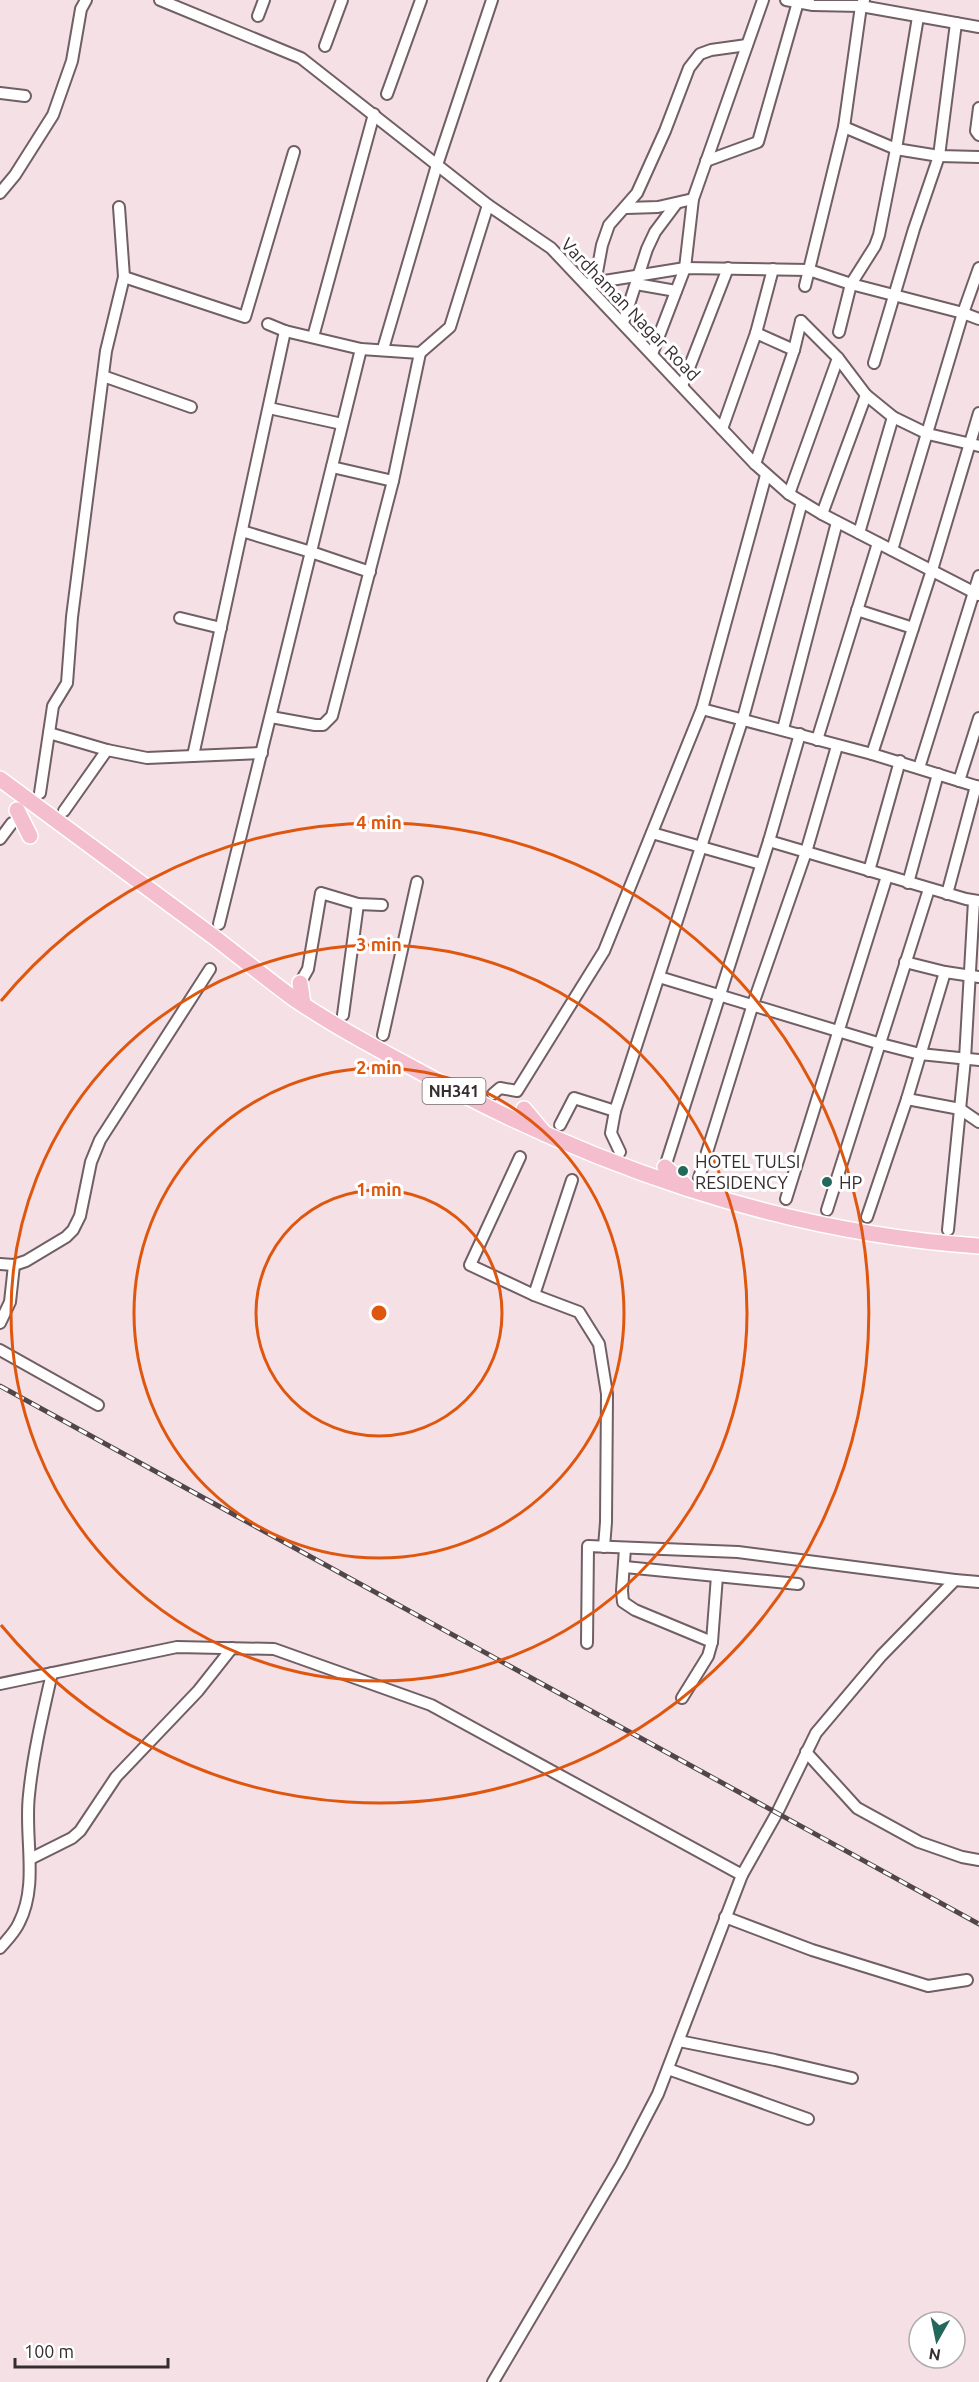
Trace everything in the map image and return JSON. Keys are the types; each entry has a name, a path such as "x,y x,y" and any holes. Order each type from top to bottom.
{"highway":[{"name":"NH341","path":"0,779 303,1004 436,1081 547,1136 585,1153 694,1184 804,1220 875,1234 979,1246"},
{"path":"40,793 45,812"},
{"path":"15,817 30,836"},
{"path":"300,983 303,1004"},
{"name":"NH341","path":"524,1108 547,1136"},
{"name":"NH341","path":"665,1167 694,1184"}],"street":[{"path":"0,193 53,115 72,61 81,9 86,0"},
{"name":"Vardhaman Nagar Road","path":"160,0 301,58 488,205 551,248 591,284 623,323 722,429 766,475 789,494 837,522 977,594"},
{"path":"258,16 264,0"},
{"path":"326,46 342,0"},
{"path":"387,94 421,0"},
{"path":"383,349 437,165 492,0"},
{"path":"652,354 685,268 693,199 763,0"},
{"path":"786,0 813,5 862,3 918,17 979,27"},
{"path":"706,161 758,142 798,2"},
{"path":"805,286 844,127 862,3"},
{"path":"839,332 851,284 875,246 896,148 918,17"},
{"path":"874,363 939,156 956,23"},
{"path":"747,45 711,50 700,54 688,68 645,175 626,208 609,225 591,284 637,280 685,268 809,270 851,284 979,319"},
{"path":"0,93 25,96"},
{"path":"979,108 976,131 979,135"},
{"path":"314,337 374,114"},
{"path":"844,127 896,148 939,156 979,157"},
{"path":"124,277 245,317 294,152"},
{"path":"626,208 676,204 693,199"},
{"path":"623,323 656,232 676,204"},
{"path":"271,717 315,725 323,725 329,721 336,702 393,481 420,353 450,327 488,205"},
{"path":"40,793 53,705 67,683 73,606 106,351 124,277 119,207"},
{"path":"682,386 728,268"},
{"path":"892,550 963,313 979,268"},
{"path":"722,429 756,333 773,269"},
{"path":"637,280 676,291"},
{"path":"755,464 794,350 801,321 838,358 866,395 893,417 928,434 974,445"},
{"path":"268,324 285,331 361,349 420,353"},
{"path":"193,756 285,331"},
{"path":"756,333 794,350"},
{"path":"219,924 361,349"},
{"path":"789,494 838,358"},
{"path":"103,376 191,406"},
{"path":"822,514 866,395"},
{"path":"269,408 342,424"},
{"path":"872,754 974,445 979,413"},
{"path":"859,533 893,417"},
{"path":"332,467 393,481"},
{"path":"493,1094 500,1088 517,1091 604,951 702,709 766,475"},
{"path":"620,1152 611,1133 615,1111 743,718 802,502"},
{"path":"783,729 837,522"},
{"path":"242,531 370,572"},
{"path":"817,740 878,543"},
{"path":"919,768 977,594 979,576"},
{"path":"857,610 913,628"},
{"path":"180,618 221,628"},
{"path":"702,709 900,761 977,787 947,894"},
{"path":"959,781 979,717"},
{"path":"49,733 107,750 147,758 262,753"},
{"path":"665,1167 718,995 762,864 800,734"},
{"path":"694,1184 806,852 837,746"},
{"path":"64,810 107,750"},
{"path":"869,871 900,761"},
{"path":"908,882 938,774"},
{"path":"0,839 15,817"},
{"path":"652,833 762,864"},
{"path":"769,841 928,889 977,901 974,976 948,1230"},
{"path":"786,1199 886,876"},
{"path":"383,1035 417,882"},
{"path":"827,1210 928,889"},
{"path":"300,983 308,969 321,893 358,904 382,905"},
{"path":"343,1015 358,904"},
{"path":"905,962 945,972 974,976"},
{"path":"0,1264 14,1265 26,1261 66,1237 73,1230 80,1216 91,1162 100,1140 210,969"},
{"path":"867,1217 907,1099 945,972"},
{"path":"659,977 881,1044 920,1054 979,1060"},
{"path":"560,1125 574,1098 615,1111"},
{"path":"907,1099 960,1109 979,1122"},
{"path":"520,1157 470,1265 534,1295 579,1312 599,1344 607,1394 604,1547"},
{"path":"534,1295 572,1180"},
{"path":"0,1323 10,1302 14,1265"},
{"path":"0,1350 98,1405"},
{"path":"587,1643 588,1546 738,1552 979,1582"},
{"path":"625,1548 623,1602 635,1610 712,1642"},
{"path":"625,1567 798,1584"},
{"path":"682,1698 708,1656 712,1642 717,1576"},
{"path":"493,2382 621,2165 668,2069 742,1875 777,1813 816,1733 881,1656 955,1580"},
{"path":"0,1684 177,1647 274,1649 431,1705 742,1875"},
{"path":"30,1859 72,1838 80,1831 116,1777 198,1691 232,1648"},
{"path":"0,1948 19,1924 24,1913 29,1888 30,1780 52,1673"},
{"path":"806,1752 857,1808 919,1842 962,1857 979,1860"},
{"path":"725,1917 812,1950 928,1986 967,1980"},
{"path":"679,2042 852,2078"},
{"path":"668,2069 808,2119"}],"railway":[{"path":"0,1386 979,1924"}],"place":[{"name":"HOTEL TULSI RESIDENCY","path":"683,1171"},
{"name":"HP","path":"827,1182"}]}
